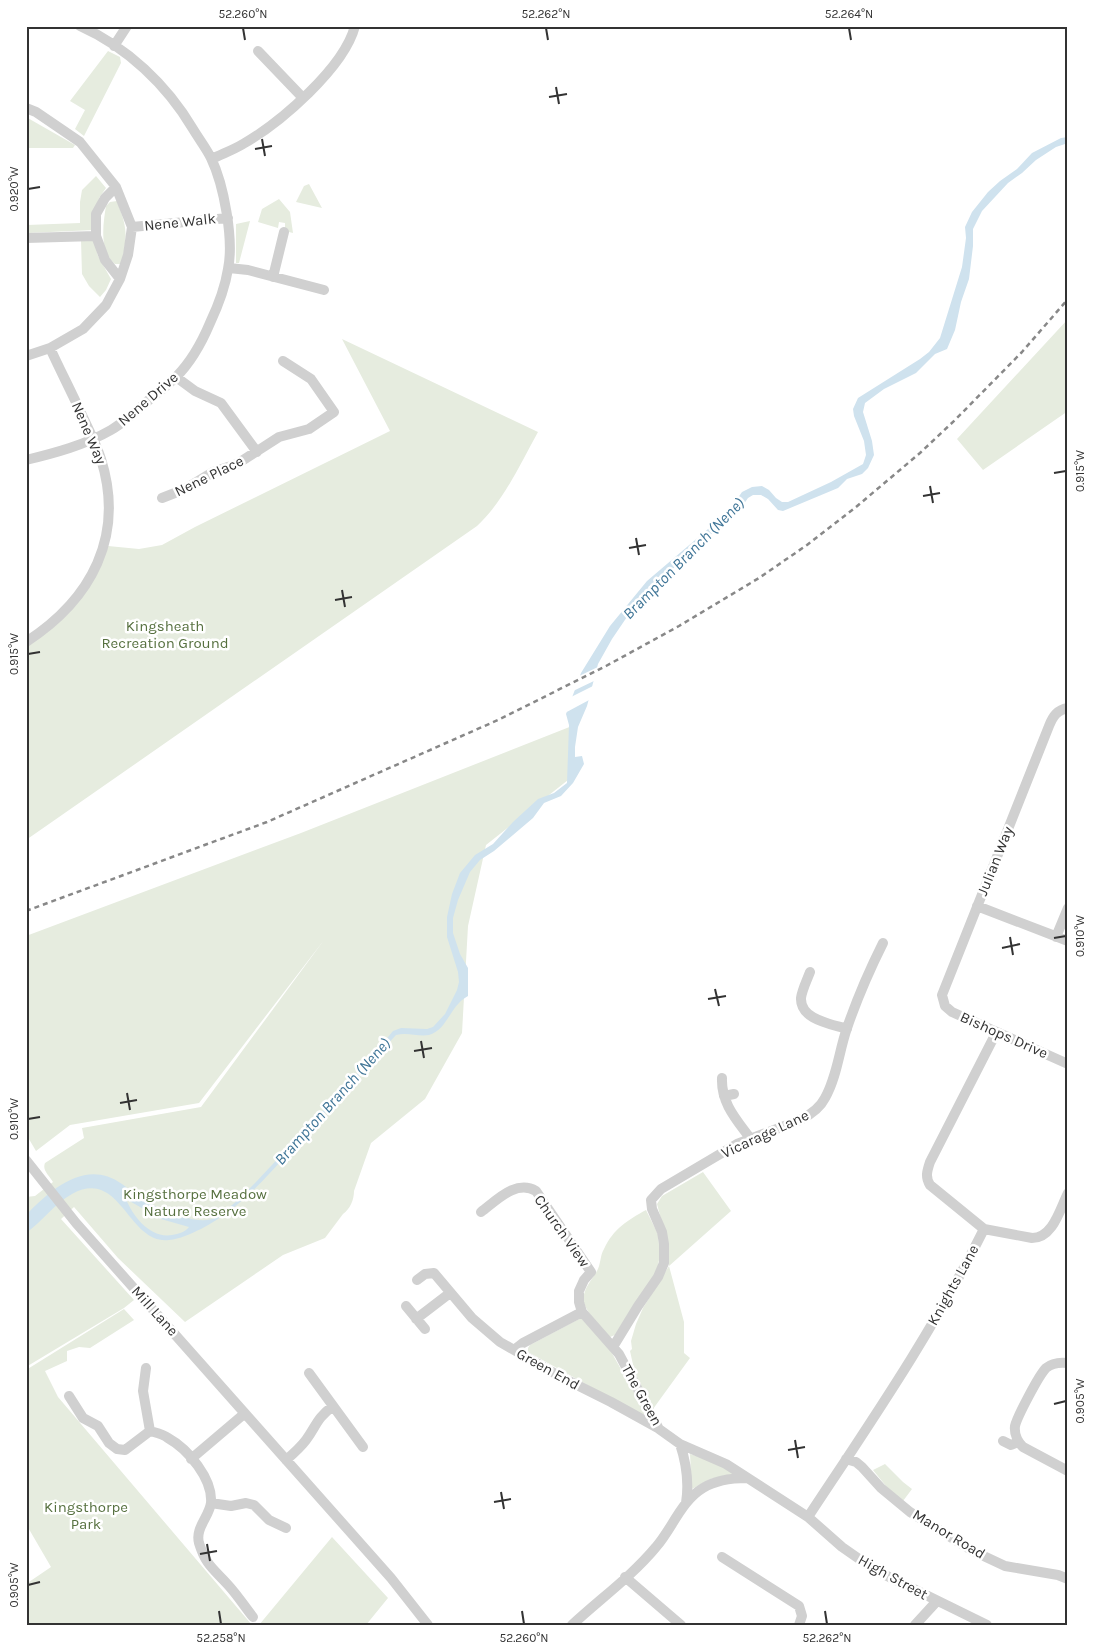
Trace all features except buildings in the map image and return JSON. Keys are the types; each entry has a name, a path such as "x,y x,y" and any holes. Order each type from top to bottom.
{"street":[{"name":"Nene Drive","path":"26,460 69,449 93,439 125,421 176,377 191,358 205,334 219,304 229,268 230,241 228,218 222,190 212,159 181,109 151,75 114,46 81,26"},
{"path":"114,46 127,26"},
{"path":"212,159 244,143 280,118 303,98 324,77 350,42 354,26"},
{"path":"258,51 303,98"},
{"path":"26,108 36,112 80,142 116,187 132,227 128,255 120,279 106,305 83,329 50,348 26,356"},
{"path":"116,187 104,198 96,214 96,236 105,260 120,279"},
{"name":"Nene Walk","path":"132,227 228,218"},
{"path":"272,277 284,232"},
{"path":"26,238 96,236"},
{"path":"229,268 248,270 324,290"},
{"name":"Nene Way","path":"26,642 58,618 72,604 88,582 104,546 107,534 108,488 101,457 50,348"},
{"name":"Nene Place","path":"162,498 184,489 213,472 237,464 279,437 309,429 334,412 311,379 283,361"},
{"name":"Nene Place","path":"176,377 195,391 221,403 256,452"},
{"name":"Julian Way","path":"944,1003 942,995 944,989 1051,720 1058,711 1068,708"},
{"path":"977,906 1068,941"},
{"path":"1056,937 1068,908"},
{"name":"Vicarage Lane","path":"613,1347 658,1277 664,1263 662,1232 652,1209 651,1200 661,1189 725,1151 750,1138 807,1117 820,1105 830,1086 847,1029 866,980 883,944"},
{"path":"810,972 801,996 801,1004 805,1011 818,1020 847,1029"},
{"name":"Bishops Drive","path":"944,1003 952,1012 1068,1064"},
{"name":"Knights Lane","path":"808,1517 895,1387 965,1266 984,1229 930,1185 926,1176 930,1162 996,1033"},
{"path":"722,1078 729,1095 729,1109 750,1138"},
{"name":"Mill Lane","path":"26,1160 76,1223 391,1578 428,1625"},
{"name":"Church View","path":"481,1212 508,1192 523,1187 536,1191 591,1272 584,1280 579,1291 579,1302 582,1312"},
{"path":"984,1229 1032,1238 1042,1236 1050,1229 1068,1193"},
{"name":"Green End","path":"417,1280 425,1274 434,1273 472,1318 500,1342 659,1429"},
{"path":"416,1319 450,1293"},
{"path":"406,1306 425,1329"},
{"path":"514,1350 523,1343 582,1312"},
{"name":"The Green","path":"582,1312 623,1361 659,1429 680,1444 726,1464 808,1517"},
{"path":"1068,1363 1052,1364 1046,1368 1015,1425 1018,1442 1030,1451 1068,1471"},
{"path":"146,1368 143,1391 150,1431"},
{"path":"309,1373 363,1447"},
{"path":"69,1396 83,1418 98,1426 109,1443 117,1449 125,1450 150,1431"},
{"path":"286,1460 307,1438 322,1414 333,1406"},
{"path":"191,1459 244,1414"},
{"path":"150,1431 169,1438 191,1459 206,1479 210,1503 207,1515 199,1530 198,1540 204,1557 211,1568 229,1586 253,1617"},
{"path":"1003,1441 1012,1444 1018,1442"},
{"path":"680,1444 686,1473 686,1503"},
{"name":"Manor Road","path":"846,1459 862,1466 881,1488 910,1512 973,1551 1005,1566 1058,1575 1068,1580"},
{"path":"572,1625 656,1548 693,1495 712,1483 721,1480 747,1478"},
{"path":"210,1503 231,1506 246,1503 254,1505 269,1520 286,1528"},
{"name":"High Street","path":"808,1517 842,1547 875,1570 987,1625"},
{"path":"722,1557 799,1606 802,1616 799,1625"},
{"path":"625,1577 680,1625"},
{"path":"914,1625 937,1601"}],"green space":[{"path":"108,51 120,57 121,63 84,136 75,129 85,110 70,101"},
{"path":"26,117 75,145 73,148 26,148"},
{"path":"96,176 106,188 99,198 94,230 28,233 27,225 80,223 82,190"},
{"path":"309,184 322,208 296,202 304,186"},
{"path":"279,199 290,212 293,233 285,231 285,223 279,222 278,228 258,222 262,209"},
{"path":"117,201 126,232 122,264 115,264 110,259 106,252 103,237 106,206 110,202"},
{"path":"250,221 239,263 236,263 236,224"},
{"path":"81,240 94,241 98,256 111,279 100,297 89,286 82,274"},
{"path":"1068,319 1068,411 983,470 957,439"},
{"name":"Kingsheath Recreation Ground","path":"342,339 538,432 503,494 477,526 26,840 26,646 55,626 77,604 94,578 108,546 139,549 162,545 390,431"},
{"name":"Kingsthorpe Meadow Nature Reserve","path":"572,726 568,780 486,845 468,926 462,1033 425,1099 371,1143 351,1204 325,1238 283,1255 185,1322 118,1258 74,1207 61,1219 134,1300 124,1308 26,1367 26,1197 35,1196 53,1182 45,1170 45,1163 84,1138 82,1128 201,1107 324,940 199,1103 70,1125 36,1151 26,1134 26,936 301,833"},
{"path":"703,1172 731,1211 669,1266 668,1245 657,1204 662,1196"},
{"path":"646,1210 658,1234 660,1255 657,1271 615,1335 610,1337 588,1312 583,1299 584,1294 597,1271 603,1251 612,1236 627,1221"},
{"path":"669,1266 684,1322 684,1353 690,1358 653,1409 636,1378 630,1351 632,1349 631,1341 643,1308"},
{"name":"Kingsthorpe Park","path":"124,1309 134,1320 90,1348 79,1347 67,1351 67,1361 45,1371 58,1397 252,1625 26,1625 26,1584 51,1567 26,1524 26,1370"},
{"path":"581,1318 609,1348 644,1410 644,1414 640,1414 528,1352 530,1345"},
{"path":"690,1454 716,1462 733,1474 710,1479 692,1489"},
{"path":"885,1464 912,1489 903,1501 890,1491 873,1470"},
{"path":"332,1537 388,1598 366,1625 259,1625"}],"water":[{"name":"Brampton Branch (Nene)","path":"1068,137 1068,143 1056,147 1036,160 1008,183 982,211 973,229 969,279 961,302 955,330 947,349 935,354 916,373 884,389 865,403 863,412 872,441 874,455 868,468 862,474 847,479 838,488 783,511 778,510 768,499 761,495 753,495 748,498 734,518 706,538 648,592 631,611 598,664 587,706 578,727 575,747 575,757 582,756 584,764 573,783 561,796 544,803 533,818 494,851 480,860 470,872 458,900 453,918 453,933 460,954 468,968 468,996 455,1007 439,1030 429,1035 396,1035 247,1196 217,1220 201,1229 169,1240 155,1238 143,1231 113,1198 102,1190 89,1188 66,1198 26,1233 26,1215 46,1196 70,1180 95,1174 109,1177 150,1204 165,1211 182,1217 201,1220 212,1219 223,1213 256,1182 360,1071 393,1031 401,1028 427,1029 433,1027 445,1014 459,982 458,972 447,937 447,917 452,894 460,873 475,855 493,844 538,799 554,793 567,783 569,725 566,714 581,673 610,626 647,581 728,512 742,492 752,487 762,486 782,502 788,502 831,482 863,464 866,455 864,441 853,409 858,398 920,359 929,352 940,338 962,267 966,238 965,227 972,212 988,192 1017,169 1032,153 1061,138","holes":["126,1199 161,1219 189,1227 175,1235 157,1234 138,1219"]}],"pier":[{"path":"600,666 596,680 571,692 577,677"},
{"path":"595,685 591,699 563,714 569,698"}],"railway":[{"path":"26,911 267,822 498,720 606,666 679,626 759,578 807,545 856,507 920,453 955,420 1022,352 1068,299"}]}
